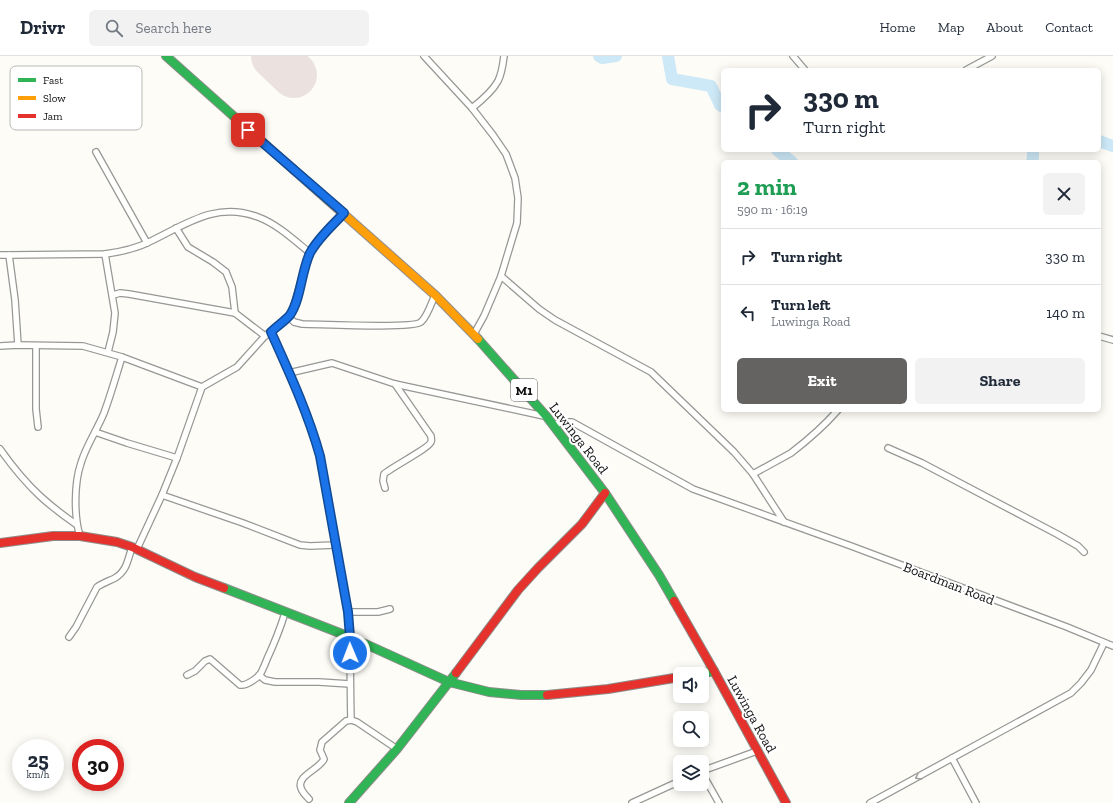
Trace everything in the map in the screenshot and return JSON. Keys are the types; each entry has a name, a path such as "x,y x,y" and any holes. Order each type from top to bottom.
{"main road":[{"name":"Luwinga Road","path":"166,56 435,295 474,334 547,416 605,493 659,575 714,671 786,803"},
{"path":"348,803 397,749 518,590 582,524 605,493"},
{"path":"0,543 53,536 80,536 117,542 134,548 196,577 285,613 350,637 449,682 489,692 537,696 608,689 673,678"},
{"path":"709,672 714,671"}],"street":[{"path":"424,56 472,108 493,135 506,154 515,178 518,198 517,223 501,276 484,316 474,334"},
{"path":"472,108 498,82 502,71 504,56"},
{"path":"793,56 803,68"},
{"path":"970,68 992,56"},
{"path":"96,152 147,243"},
{"path":"0,255 105,254 128,250 147,243 195,219 216,212 242,213 257,216 276,227 310,253"},
{"path":"69,637 80,620 97,587 116,577 125,569 134,548 162,495 177,458 202,387 237,367 265,336 289,317 294,309 310,253 322,236 344,213"},
{"path":"176,228 188,247 213,262 226,272 232,287 236,313"},
{"path":"105,254 115,313 113,332 108,352"},
{"path":"9,255 15,300 18,345"},
{"path":"501,276 539,309 555,320 651,372 734,452 753,474 784,522"},
{"path":"112,295 120,293 129,294 236,313 265,336"},
{"path":"289,317 294,322 302,324 394,326 415,324 421,322 424,318 435,295"},
{"path":"271,332 307,415 318,448 323,472 348,612 350,637 351,720"},
{"path":"1101,337 1113,340"},
{"path":"0,346 83,346 108,352 202,387"},
{"path":"36,346 36,409 38,427"},
{"path":"80,536 77,525 76,500 78,476 81,463 107,404 122,357"},
{"path":"289,373 332,363 395,384 547,416"},
{"path":"385,488 383,481 384,474 425,448 432,440 395,384"},
{"path":"753,474 791,453 826,424 836,412"},
{"name":"Boardman Road","path":"553,425 564,422 572,422 693,489 851,546 1113,646"},
{"path":"95,432 177,458"},
{"path":"888,448 922,463 1058,534 1078,546 1084,552"},
{"path":"0,449 30,487 40,497 77,525"},
{"path":"162,495 243,523 300,545 335,545"},
{"path":"348,612 378,612 390,609"},
{"path":"187,676 195,671 205,660 210,659 240,684 247,684 259,675 265,664 285,613"},
{"path":"870,803 1071,693 1091,670 1104,642"},
{"path":"259,675 265,680 275,682 350,684"},
{"path":"309,799 301,789 300,783 302,779 322,764 324,759 320,750 322,742 346,721 351,720 357,722 397,749"},
{"path":"709,769 757,751"},
{"path":"952,758 976,803"},
{"path":"632,803 673,784"},
{"path":"709,785 719,803"}],"waterway":[{"path":"599,56 602,58 616,56"},
{"path":"668,56 672,79 711,86 721,106"},
{"path":"1101,142 1113,146"},
{"path":"780,152 790,160"},
{"path":"1032,160 1033,152"}],"runway":[{"path":"274,56 294,75"}],"traffic: fast":[{"path":"166,56 294,170"},
{"path":"478,339 547,417 605,493 659,575 674,601"},
{"path":"224,588 350,637 449,682 489,692 521,695 547,695"},
{"path":"709,672 714,671"},
{"path":"349,803 397,749 456,673"}],"traffic: slow":[{"path":"294,170 435,295 478,339"}],"traffic: jam":[{"path":"456,673 518,590 582,524 605,493"},
{"path":"0,543 53,536 80,536 117,542 132,547 195,577 224,588"},
{"path":"674,601 786,803"},
{"path":"547,695 608,689 673,678"}],"route":[{"path":"248,130 344,213 322,236 310,253 294,309 289,317 271,332 307,415 320,456 348,612 350,653"}]}
